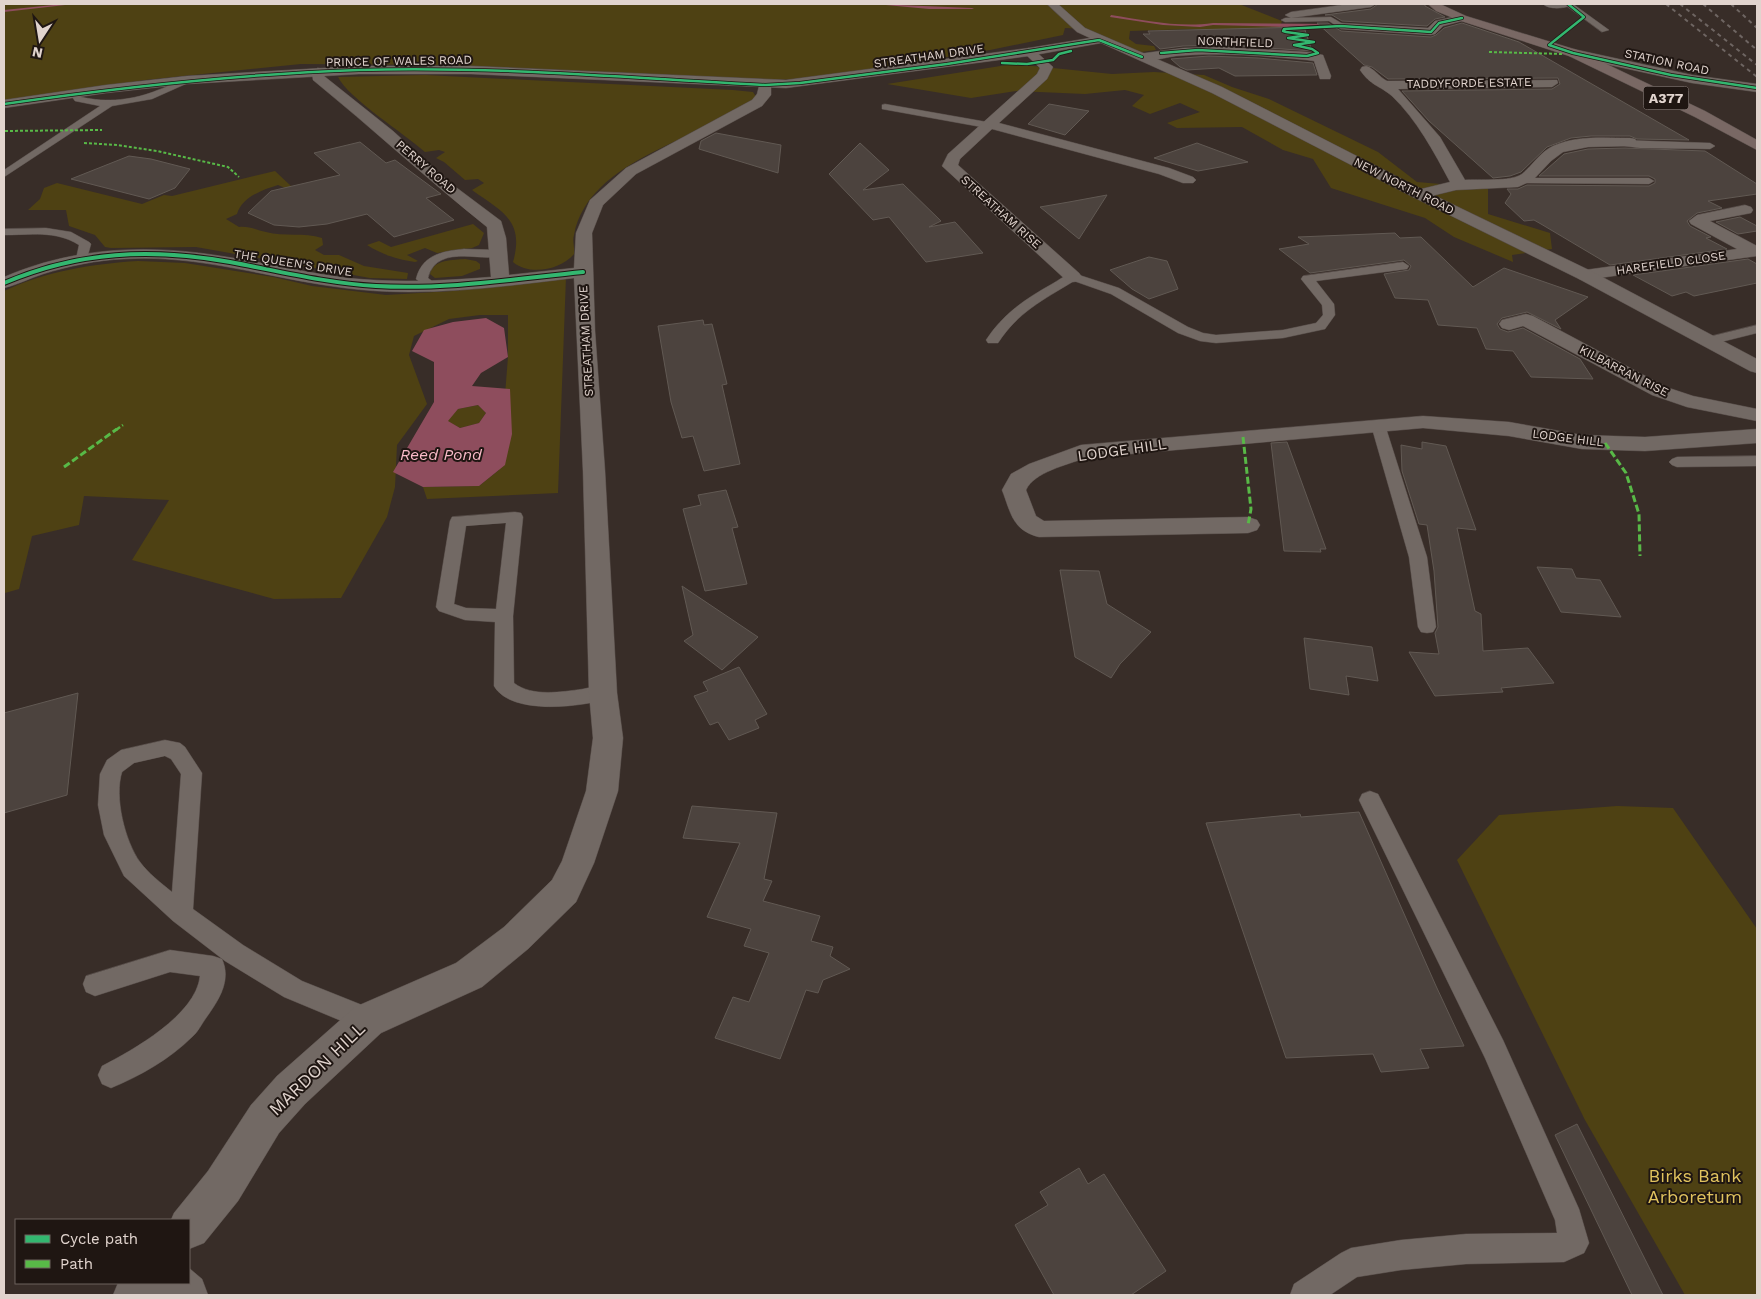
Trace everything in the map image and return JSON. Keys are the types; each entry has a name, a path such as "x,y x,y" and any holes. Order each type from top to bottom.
{"highway":[{"name":"A377","path":"1433,4 1462,18 1573,54 1700,114 1757,146"}],"street":[{"name":"NEW NORTH ROAD","path":"1052,4 1081,30 1100,40 1217,90 1419,194 1585,275 1757,367"},
{"path":"1288,17 1371,4"},
{"path":"1548,4 1568,4"},
{"path":"1342,27 1431,32 1439,23 1462,18"},
{"name":"STREATHAM DRIVE","path":"602,791 608,738 603,693 594,471 583,272 584,233 596,203 631,171 757,103 764,95 765,85 806,82 1029,52 1100,40"},
{"name":"NORTHFIELD","path":"1142,57 1167,52 1198,50 1307,56 1319,58 1325,76"},
{"name":"STREATHAM RISE","path":"1029,52 1047,67 1042,76 953,157 950,166 1073,277"},
{"name":"STATION ROAD","path":"1573,54 1605,59 1692,79 1757,88"},
{"name":"PRINCE OF WALES ROAD","path":"4,104 187,80 318,72 472,70 765,85"},
{"name":"TADDYFORDE ESTATE","path":"1366,70 1374,80 1386,85 1397,94 1435,140 1458,182 1456,184"},
{"name":"PERRY ROAD","path":"318,72 318,77 388,134 444,185 495,225 501,281"},
{"path":"1650,90 1679,86 1692,79"},
{"name":"TADDYFORDE ESTATE","path":"1386,85 1552,82"},
{"path":"988,125 1164,171 1188,180"},
{"path":"1419,194 1456,184 1505,184 1521,181 1525,180 1548,155 1560,147 1625,143"},
{"path":"1164,171 1181,167"},
{"path":"1745,210 1702,218 1697,221 1755,251"},
{"name":"HAREFIELD CLOSE","path":"1585,275 1755,251"},
{"name":"THE QUEEN'S DRIVE","path":"4,283 45,268 82,259 138,253 162,254 366,285 434,287 583,272"},
{"name":"KILBARRAN RISE","path":"1523,320 1659,391 1687,401 1757,415"},
{"name":"LODGE HILL","path":"1248,524 1060,530 1039,529 1025,520 1014,490 1019,479 1037,469 1081,452 1378,425 1423,422 1509,430 1582,442 1645,444 1757,436"},
{"name":"MARDON HILL","path":"190,1227 223,1186 265,1119 291,1090 368,1020 469,975 516,938 564,891 578,864 602,791"},
{"path":"135,1295 143,1284"},
{"path":"174,1284 186,1295"}],"lane":[{"path":"1568,4 1605,30"},
{"path":"1288,17 1331,19 1342,27"},
{"path":"75,94 78,99 84,101 110,103 158,95 187,80"},
{"path":"4,174 110,103"},
{"path":"885,107 988,125"},
{"path":"1625,143 1710,146"},
{"path":"1521,181 1649,181"},
{"path":"4,232 59,232 78,238 85,244 82,259"},
{"path":"434,287 422,279 422,271 429,262 447,255 463,253 498,254"},
{"path":"993,340 1011,316 1073,277 1115,291 1183,330 1200,337 1216,339 1283,334 1320,326 1329,315 1328,304 1307,279 1403,266"},
{"path":"1709,341 1757,328"},
{"path":"1378,425 1418,557 1427,627"},
{"path":"1677,462 1757,461"},
{"path":"504,616 465,614 445,607 458,521 515,517 504,616 504,686 510,692 540,698 570,698 603,693"},
{"path":"181,914 192,773 178,753 173,749 164,748 128,756 114,766 110,774 108,785 109,805 115,835 132,869 181,914 234,953 293,990 368,1020"},
{"path":"1304,1295 1351,1263 1401,1255 1466,1249 1564,1247 1574,1243 1569,1219 1494,1049 1370,800"},
{"path":"95,984 170,961 213,967 234,953"},
{"path":"111,1075 144,1058 184,1028 211,990 213,967"}],"green space":[{"path":"4,4 1239,4 1282,21 1278,33 1191,29 1130,31 1129,39 1136,44 1154,46 1156,50 1141,52 1102,38 1087,29 1065,28 1063,35 990,50 810,79 759,80 449,65 301,64 145,80 4,102"},
{"path":"1013,64 1112,74 1154,72 1204,75 1232,87 1269,99 1378,152 1417,182 1488,188 1488,214 1550,233 1552,249 1512,255 1513,262 1454,237 1425,218 1331,188 1313,159 1283,150 1242,127 1177,128 1167,123 1200,112 1180,103 1150,114 1132,106 1144,95 1125,90 1085,94 1016,91 971,98 887,84"},
{"path":"425,75 733,90 753,92 758,100 735,114 651,153 624,169 601,187 584,209 573,237 574,254 561,264 536,270 527,269 513,262 516,236 513,226 501,211 472,190 484,183 478,179 465,180 444,162 436,158 445,152 439,150 425,152 353,95 338,77"},
{"path":"275,171 292,187 285,188 278,185 259,192 243,203 237,214 226,219 239,227 280,234 308,235 322,238 323,245 315,250 324,255 339,255 364,266 408,273 407,279 370,278 196,247 105,247 95,235 69,226 66,210 28,210 40,199 44,188 57,183 142,204 164,195 172,196"},
{"path":"473,224 484,233 479,245 472,248 437,253 425,248 407,255 418,261 415,262 390,256 367,245 379,241 391,247"},
{"path":"465,259 476,261 480,264 480,269 462,276 435,278 430,274 435,265 439,263"},
{"path":"138,261 185,263 273,277 312,286 386,295 453,291 566,277 558,493 427,499 423,487 479,486 499,470 508,357 508,315 480,315 449,319 414,336 409,355 427,404 397,445 395,487 387,517 341,598 274,599 132,560 169,500 84,496 79,525 32,536 19,589 5,593 4,597 4,291 36,278 70,270 103,264"},
{"path":"478,405 486,413 479,423 460,428 447,421 458,409"},
{"name":"Birks Bank Arboretum","path":"1617,806 1673,808 1757,929 1757,1295 1685,1295 1585,1120 1457,860 1499,815"}],"water":[{"name":"Reed Pond","path":"486,318 504,328 508,357 481,373 472,386 510,389 512,434 505,465 479,486 423,487 393,472 434,402 434,362 412,351 424,330 453,322","holes":["478,405 486,413 479,423 460,428 448,421 458,409"]}],"building":[{"path":"1378,4 1425,4 1425,6 1445,17 1435,19 1427,26 1342,21 1332,15 1325,15 1371,9"},
{"path":"1317,23 1328,23 1341,31 1431,37 1444,28 1462,23 1519,42 1689,140 1637,139 1630,136 1571,138 1547,147 1521,172 1510,176 1493,178 1429,121 1402,91 1552,89 1560,84 1558,78 1388,79 1372,67 1364,65"},
{"path":"1304,27 1312,51 1224,45 1183,46 1160,49 1143,34 1150,34 1148,31"},
{"path":"1209,56 1313,63 1317,75 1235,76 1219,68 1187,70 1171,59"},
{"path":"1049,104 1089,111 1065,135 1028,124"},
{"path":"716,133 781,145 778,173 699,149 701,141"},
{"path":"360,142 386,163 395,160 441,194 426,198 454,220 394,237 367,214 327,224 299,227 274,225 248,213 271,191 340,175 314,153"},
{"path":"860,143 889,170 863,190 903,184 941,221 929,227 955,222 983,253 926,262 889,217 873,220 829,174"},
{"path":"1197,143 1248,162 1198,171 1154,158"},
{"path":"1625,148 1705,151 1757,184 1757,194 1708,201 1722,208 1697,213 1687,221 1690,226 1711,237 1706,238 1727,249 1610,265 1534,220 1524,221 1505,203 1511,194 1507,189 1518,189 1527,185 1649,186 1655,183 1655,179 1649,176 1539,176 1564,154 1588,149"},
{"path":"129,156 151,159 190,169 175,188 149,199 71,179"},
{"path":"1107,195 1079,239 1040,207 1069,202"},
{"path":"1740,217 1757,226 1757,231 1738,234 1716,222"},
{"path":"1395,233 1400,238 1421,237 1473,287 1504,268 1588,297 1555,320 1561,329 1527,312 1502,318 1497,324 1500,329 1508,332 1523,328 1580,359 1593,379 1531,377 1513,351 1486,349 1477,328 1438,325 1428,300 1395,298 1384,274 1409,270 1411,266 1404,260 1310,273 1279,249 1309,244 1298,237"},
{"path":"1149,257 1167,261 1178,289 1149,299 1132,289 1110,270"},
{"path":"1748,259 1757,264 1757,283 1694,296 1686,292 1672,296 1633,275"},
{"path":"703,320 704,325 712,324 727,384 722,385 740,464 704,471 693,436 682,438 671,402 658,326"},
{"path":"1287,442 1326,549 1320,549 1321,552 1284,551 1271,443"},
{"path":"1422,442 1446,446 1476,530 1457,528 1475,611 1481,614 1483,651 1528,648 1554,683 1501,688 1503,692 1435,696 1409,652 1439,654 1435,633 1438,627 1434,571 1427,525 1419,524 1402,471 1401,445 1422,449"},
{"path":"726,490 738,527 732,528 747,584 705,591 683,509 701,505 698,495"},
{"path":"1537,567 1572,569 1576,578 1600,580 1621,617 1561,612"},
{"path":"1060,570 1099,571 1107,604 1151,632 1120,664 1111,678 1075,657"},
{"path":"682,586 758,637 722,670 684,641 693,635"},
{"path":"1304,638 1372,647 1378,681 1346,676 1349,695 1310,689"},
{"path":"739,667 767,714 755,720 759,728 729,740 718,722 710,725 694,696 708,691 703,682"},
{"path":"78,693 67,795 4,813 4,713"},
{"path":"692,806 777,813 764,879 772,881 763,901 820,916 811,941 833,947 830,956 850,969 823,980 818,993 806,990 780,1059 715,1038 733,997 749,1002 769,953 744,946 751,929 707,917 740,843 683,838"},
{"path":"1359,812 1464,1046 1420,1049 1429,1068 1381,1072 1373,1054 1286,1058 1206,823 1300,814 1301,817"},
{"path":"1577,1124 1663,1295 1632,1295 1555,1135"},
{"path":"1079,1168 1088,1184 1104,1174 1166,1271 1131,1295 1054,1295 1015,1225 1048,1205 1040,1192"}],"waterway":[{"path":"4,11 72,4"},
{"path":"877,4 972,9"},
{"path":"1111,16 1163,24 1200,26 1213,24 1287,26 1328,24"}],"railway":[{"path":"1666,4 1757,77"},
{"path":"1680,4 1757,65"},
{"path":"1703,4 1757,50"},
{"path":"1731,4 1757,28"}],"marked path":[{"path":"1489,52 1563,54"},
{"path":"5,131 102,130"},
{"path":"84,143 117,145 157,151 228,167 239,177"},
{"path":"64,467 123,425"},
{"path":"1243,437 1251,509 1248,525"},
{"path":"1605,443 1626,473 1639,514 1640,556"}],"cycle path":[{"path":"1568,4 1584,17 1549,45 1573,53 1671,75 1757,88"},
{"path":"1161,53 1198,50 1307,56 1318,53 1312,49 1294,45 1314,42 1288,38 1308,35 1286,32 1283,31 1284,29 1341,26 1431,32 1439,23 1462,18"},
{"path":"4,104 106,89 187,80 359,70 471,70 765,85 800,83 947,64 1099,40 1142,57"},
{"path":"1002,63 1027,64 1053,60 1059,54 1071,51"},
{"path":"4,283 35,271 70,261 106,255 140,253 199,257 316,279 375,286 453,285 583,272"}]}
